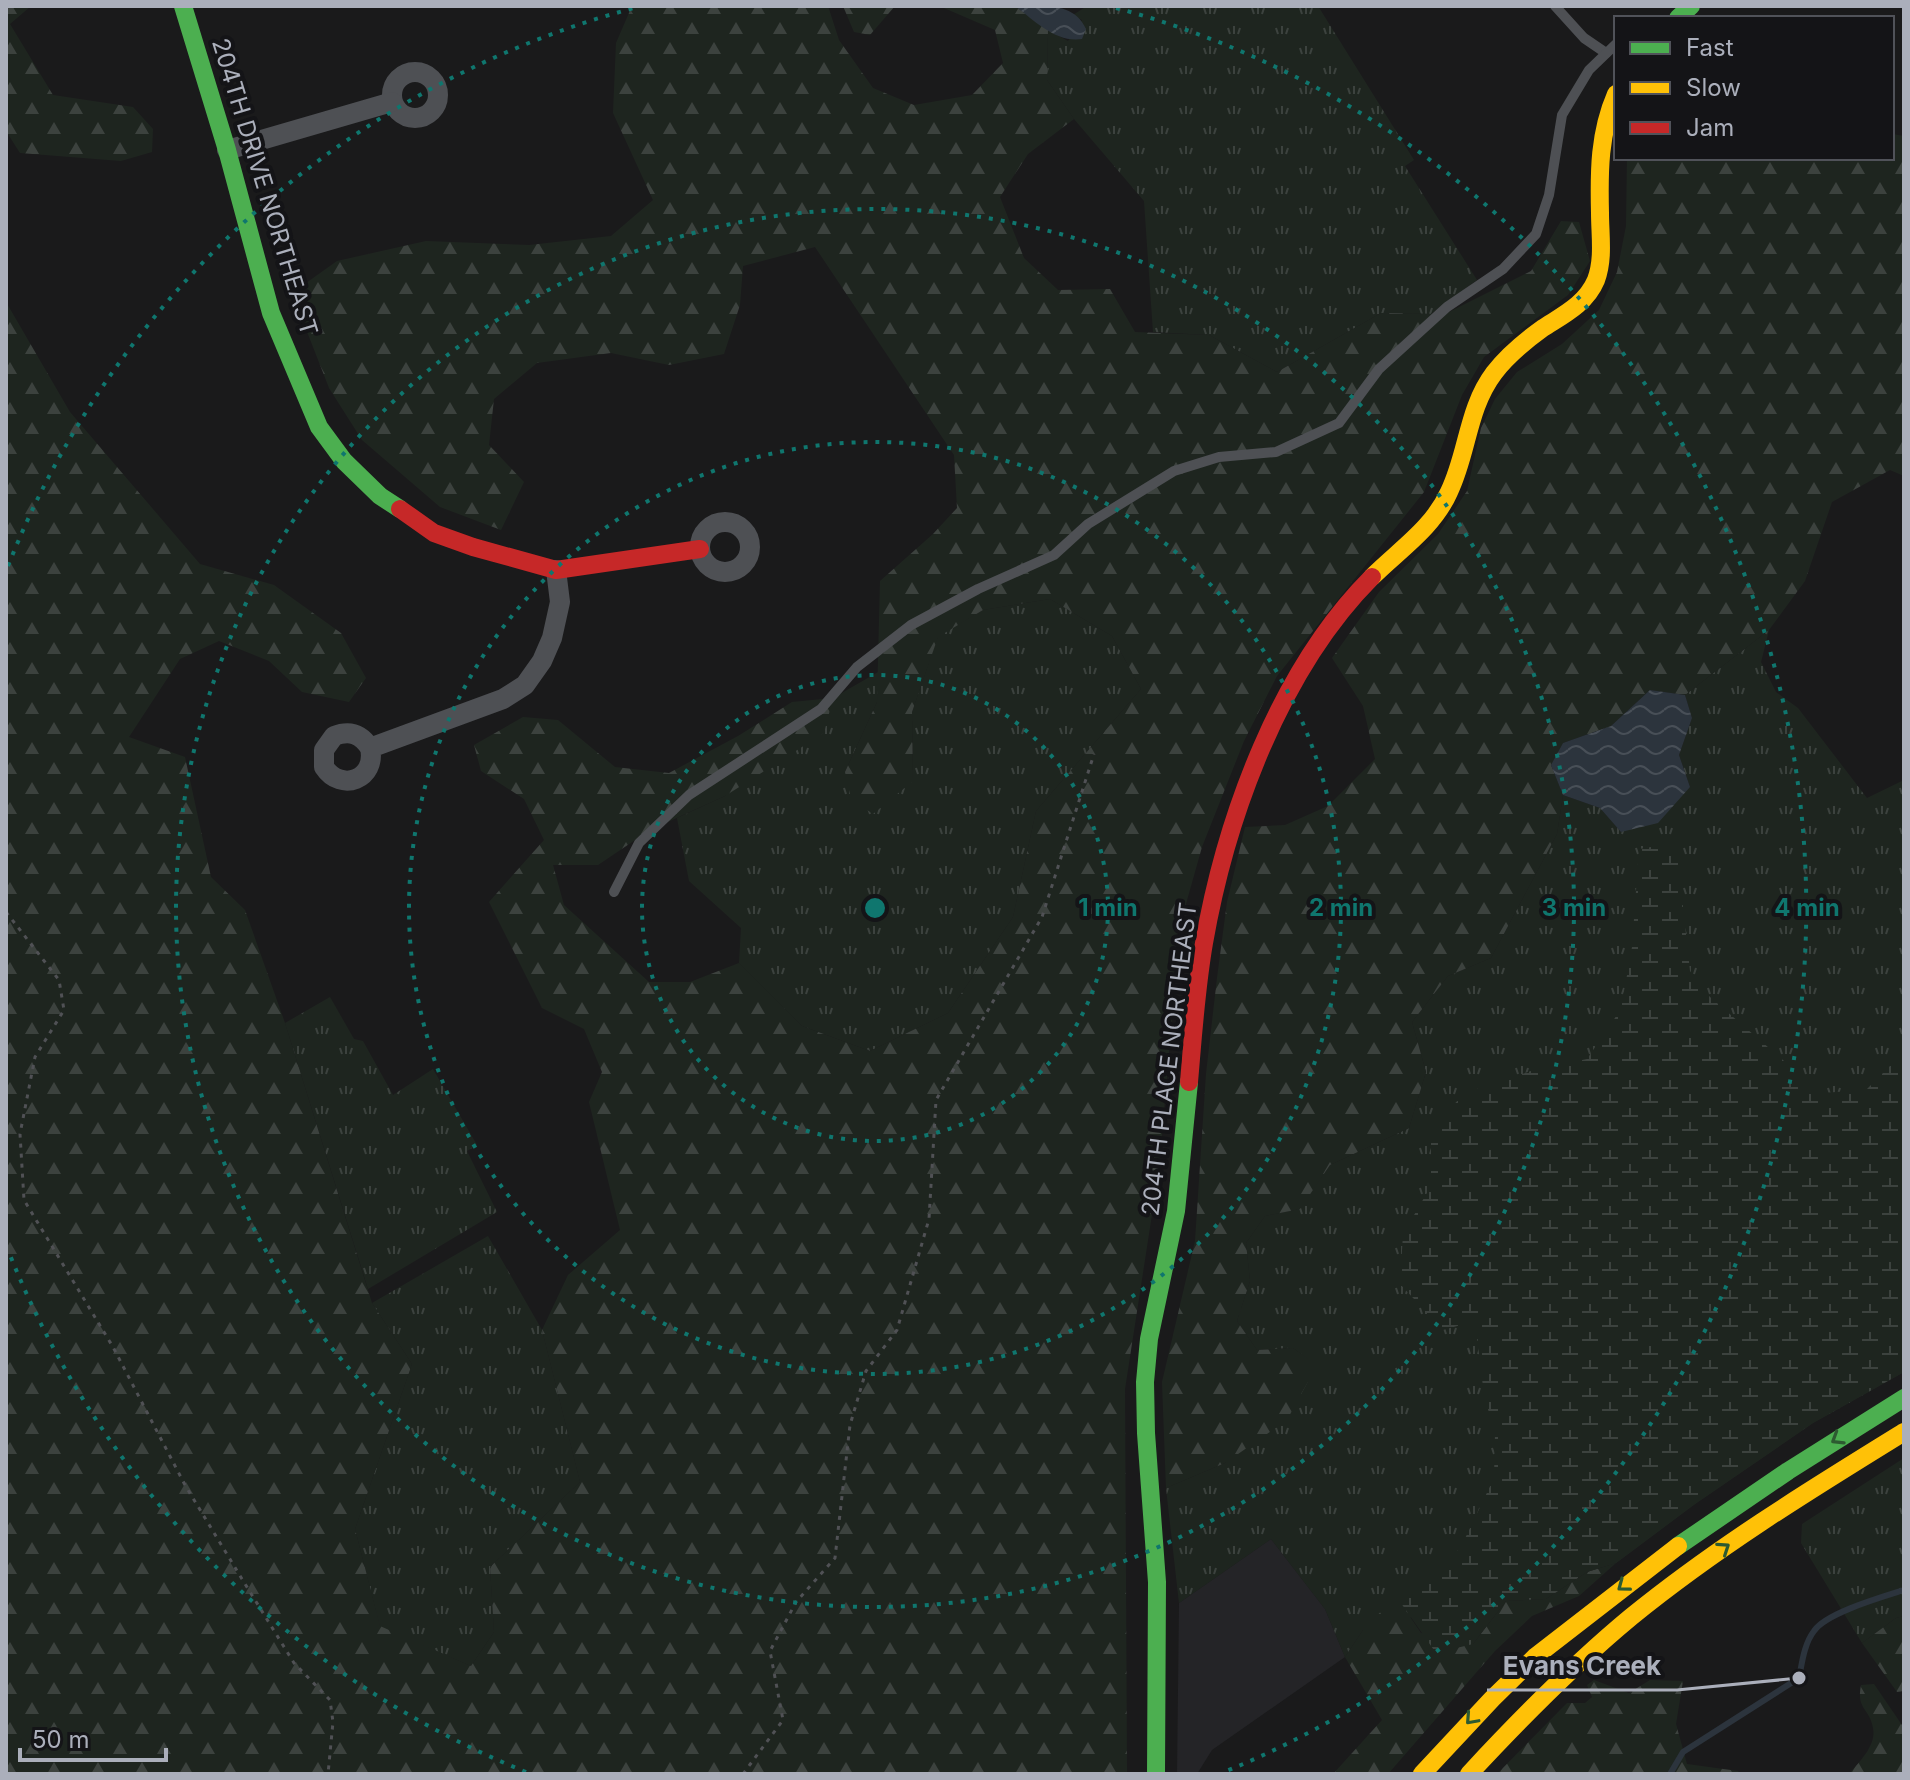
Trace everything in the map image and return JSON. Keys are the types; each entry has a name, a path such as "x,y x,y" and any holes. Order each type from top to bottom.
{"street":[{"name":"204TH DRIVE NORTHEAST","path":"183,6 227,150 271,313 319,427 344,461 380,496 434,533 556,570 700,549"},
{"name":"204TH PLACE NORTHEAST","path":"1156,1774 1154,1520 1145,1443 1145,1378 1151,1330 1176,1211 1198,980 1213,897 1237,811 1301,670 1343,610 1443,505 1454,480 1473,412 1481,392 1494,374 1536,333 1566,315 1586,297 1596,281 1601,239 1601,150 1607,110 1614,98"},
{"path":"227,150 392,102"},
{"path":"370,748 503,699 525,685 542,661 552,638 560,602 556,570"},
{"path":"1422,1774 1508,1682 1612,1595 1736,1504 1904,1398"},
{"path":"1469,1774 1512,1728 1630,1618 1708,1558 1904,1432"}],"lane":[{"path":"1555,6 1584,38 1606,53"},
{"path":"614,892 639,843 689,795 821,709 857,667 911,625 978,589 1054,555 1088,524 1174,471 1219,457 1276,452 1339,423 1379,369 1447,307 1503,269 1536,234 1549,195 1562,115 1589,70 1614,46"}],"path":[{"path":"743,1774 783,1720 770,1651 796,1602 835,1558 850,1425 866,1371 897,1330 910,1276 929,1219 936,1100 1042,917 1094,754"},
{"path":"6,912 59,980 64,1010 35,1057 20,1134 24,1200 113,1347 185,1485 249,1591 294,1663 330,1700 333,1722 328,1774"}],"shaded area":[{"path":"1271,1539 1325,1609 1345,1657 1212,1750 1197,1774 1177,1774 1179,1603"}],"green space":[{"path":"6,6 31,6 10,24 53,95 133,107 153,129 152,152 121,161 20,153 6,131"},
{"path":"632,6 828,6 839,40 873,88 914,105 972,95 1003,63 995,30 944,8 930,6 1015,6 1048,30 1047,80 1074,119 1028,154 1000,197 1024,258 1058,290 1110,289 1135,332 1209,335 1277,372 1381,313 1445,314 1531,271 1561,221 1579,222 1590,261 1568,295 1484,357 1462,395 1424,492 1277,676 1244,741 1202,847 1180,925 1159,1169 1125,1389 1127,1774 6,1774 6,302 70,412 200,564 274,585 341,633 366,678 349,702 302,692 269,661 219,641 180,659 129,737 185,757 211,877 245,910 285,1023 372,1303 412,1364 355,1529 380,1626 471,1666 494,1632 490,1567 580,1482 542,1330 568,1275 620,1230 589,1102 602,1072 584,1029 542,1008 489,902 544,840 524,799 481,771 474,745 523,717 558,720 615,767 669,773 738,736 792,702 833,698 824,733 725,796 650,830 598,865 553,865 564,905 649,982 690,982 739,963 802,1026 870,1051 948,1013 1013,917 1036,811 1141,689 1112,636 1050,599 983,610 938,637 912,712 913,781 873,814 851,799 845,772 877,702 880,581 957,508 954,455 815,247 743,266 740,305 724,354 669,365 611,353 537,363 494,399 489,445 524,482 501,530 440,507 362,440 329,388 292,293 337,261 426,241 529,245 611,236 653,200 613,113 616,43"},
{"path":"843,6 895,6 870,35 854,32"},
{"path":"1087,6 1318,6 1414,160 1405,166 1477,280 1431,314 1381,313 1277,372 1209,335 1153,332 1144,201 1074,119 1047,80 1048,30 1068,41 1082,20 1073,15"},
{"path":"1894,134 1904,136 1904,476 1890,470 1832,502 1805,581 1769,630 1685,695 1650,690 1611,726 1563,743 1551,765 1563,795 1557,834 1491,958 1448,976 1412,1022 1426,1072 1409,1128 1330,1165 1300,1209 1265,1216 1246,1243 1250,1281 1237,1321 1257,1350 1293,1348 1317,1365 1287,1420 1225,1463 1166,1488 1162,1382 1195,1241 1206,1074 1217,978 1227,902 1245,827 1285,825 1328,806 1375,759 1363,706 1332,658 1379,592 1438,534 1467,491 1481,428 1495,399 1517,372 1562,344 1599,310 1617,272 1626,226 1627,160 1894,160"},
{"path":"1050,599 1112,636 1141,689 1036,811 1013,917 948,1013 870,1051 802,1026 739,963 741,928 689,881 677,818 725,796 833,698 880,671 877,702 845,772 913,781 912,712 938,636 983,610"},
{"path":"1769,630 1761,662 1776,692 1798,708 1867,798 1904,780 1904,1372 1813,1423 1616,1563 1363,1630 1345,1657 1325,1609 1271,1539 1179,1603 1166,1488 1225,1463 1316,1365 1293,1348 1257,1350 1237,1321 1250,1281 1246,1243 1265,1216 1299,1209 1330,1165 1409,1128 1426,1072 1412,1022 1448,976 1491,958 1557,834 1563,795 1600,808 1621,832 1690,787 1679,755 1692,718 1685,695"},
{"path":"1676,843 1690,971 1710,997 1821,1093 1866,1090 1904,1052 1904,1372 1813,1423 1616,1563 1587,1572 1546,1599 1506,1601 1473,1644 1436,1653 1396,1596 1460,1549 1494,1478 1495,1434 1484,1395 1475,1321 1443,1330 1400,1284 1403,1234 1431,1186 1431,1128 1465,1093 1534,1070 1587,1059 1621,1009 1632,947 1639,849"},
{"path":"330,997 354,1039 363,1041 393,1095 433,1069 477,1145 467,1151 497,1212 368,1289 285,1023"},
{"path":"488,1236 542,1330 580,1482 490,1567 494,1632 471,1666 380,1627 355,1529 412,1364 372,1303"},
{"path":"1904,1458 1904,1616 1896,1618 1862,1643 1801,1543 1802,1524"},
{"path":"1616,1563 1579,1596 1532,1616 1495,1651 1388,1774 1333,1774 1382,1720 1345,1657 1363,1630 1396,1596 1421,1633 1473,1644 1506,1601 1546,1599 1587,1572"},
{"path":"1904,1616 1904,1691 1897,1692 1862,1643 1896,1618"},
{"path":"1594,1680 1629,1693 1650,1680 1683,1681 1676,1724 1687,1764 1738,1771 1740,1774 1497,1774 1567,1703 1585,1703 1592,1697 1587,1685"},
{"path":"1874,1684 1904,1728 1904,1774 1849,1774 1866,1753 1874,1734 1860,1693 1861,1685"}],"water":[{"path":"1015,6 1065,9 1081,20 1086,29 1082,39 1063,38"},
{"path":"1650,690 1685,695 1692,718 1679,755 1690,787 1658,823 1621,832 1600,808 1563,795 1551,765 1563,743 1611,726"}],"waterway":[{"path":"1670,1774 1683,1752 1799,1678 1808,1642 1820,1624 1855,1606 1904,1590"}],"traffic: fast":[{"path":"183,6 227,150 271,313 319,427 344,461 380,496 400,509"},
{"path":"1680,16 1691,6"},
{"path":"1156,1774 1157,1582 1145,1382 1149,1339 1176,1211 1189,1082"},
{"path":"1678,1546 1788,1471 1904,1398"}],"traffic: slow":[{"path":"1372,577 1425,528 1442,505 1455,477 1478,401 1494,373 1523,343 1580,302 1592,288 1601,255 1601,153 1614,99"},
{"path":"1469,1774 1568,1673 1664,1591 1764,1520 1904,1432"},
{"path":"1422,1774 1536,1656 1678,1546"}],"traffic: jam":[{"path":"400,509 434,533 556,570 700,549"},
{"path":"1189,1082 1204,943 1214,895 1243,796 1284,700 1310,655 1339,614 1372,577"}],"place":[{"name":"Evans Creek","path":"1799,1678"}]}
